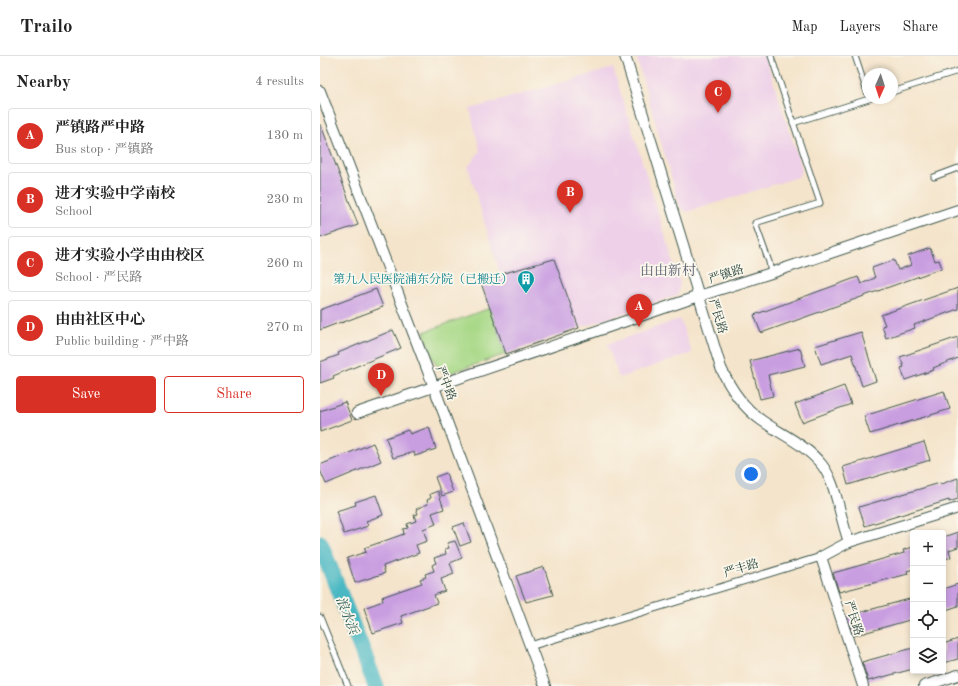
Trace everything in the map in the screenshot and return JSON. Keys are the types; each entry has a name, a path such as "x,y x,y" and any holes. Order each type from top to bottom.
{"street":[{"name":"严民路","path":"625,56 721,368 727,381 739,399 749,410 760,420 801,445 822,466 830,478 848,542"},
{"name":"严中路","path":"320,91 434,387 545,686"},
{"name":"严镇路","path":"356,413 699,296 958,210"},
{"name":"严丰路","path":"530,646 821,557 848,542 958,508"},
{"name":"严民路","path":"821,557 863,686"},
{"path":"924,686 958,675"}],"lane":[{"path":"771,56 820,203 755,223 769,262 771,273"},
{"path":"855,56 862,75"},
{"path":"898,90 958,71"},
{"path":"793,123 862,100"},
{"path":"934,177 958,168"},
{"path":"320,617 348,686"}],"shaded area":[{"path":"636,56 765,56 802,170 798,177 687,212 680,207"},
{"path":"613,68 680,283 678,295 579,328 554,259 500,274 468,167 480,151 470,109"},
{"path":"680,319 692,353 619,378 607,344"}],"green space":[{"path":"490,308 506,354 448,373 440,369 431,354 424,332"}],"building":[{"path":"320,125 358,225 320,238"},
{"path":"930,248 935,261 939,260 942,268 761,333 754,315 858,277 861,284 875,278 872,268 894,260 898,270 911,265 908,256"},
{"name":"第九人民医院浦东分院（已搬迁）","path":"554,259 579,328 506,354 480,280"},
{"path":"958,288 958,309 914,325 915,328 886,338 882,326 885,325 881,315"},
{"path":"376,289 383,307 320,330 320,310"},
{"path":"393,330 401,348 333,376 334,378 320,383 320,362 339,355 338,353"},
{"path":"861,332 876,381 862,386 852,354 821,364 815,346"},
{"path":"958,337 958,358 933,368 934,370 905,380 901,368 904,367 900,357"},
{"path":"800,348 805,366 768,375 773,396 760,399 750,361"},
{"path":"844,386 851,404 802,422 795,404"},
{"path":"944,391 950,409 870,434 864,416"},
{"path":"345,402 352,420 320,432 320,411"},
{"path":"429,427 436,449 415,456 414,452 393,458 386,438 408,430 410,434"},
{"path":"924,442 930,460 848,485 843,467"},
{"path":"373,443 381,461 326,484 320,470 320,465"},
{"path":"446,473 453,492 442,496 435,477"},
{"path":"958,478 958,499 949,502 949,500 865,526 859,507"},
{"path":"438,491 444,509 432,513 436,524 423,529 427,541 416,545 419,553 383,566 385,573 355,583 347,558 366,552 364,548 404,534 403,529 408,528 407,524 416,521 414,515 418,514 416,509 428,504 427,500 431,498 430,494"},
{"path":"376,495 383,515 366,521 368,526 344,534 336,511 356,505 355,502"},
{"path":"464,523 471,542 460,546 453,527"},
{"path":"958,532 958,547 949,550 951,557 946,559 946,536"},
{"path":"455,541 462,558 450,563 454,574 441,579 445,591 434,595 437,603 401,616 403,623 373,633 364,608 383,601 382,597 422,583 420,579 426,577 425,574 434,571 432,565 436,563 434,558 446,554 445,549 449,548 447,543"},
{"path":"910,548 910,570 907,571 908,574 839,592 833,573 904,553 903,550"},
{"path":"544,567 553,595 526,602 516,576"},
{"path":"958,584 958,606 946,610 946,602 946,588"},
{"path":"910,599 910,620 853,636 847,616"},
{"path":"958,639 958,659 946,662 946,643"},
{"path":"910,649 910,670 868,681 862,662"}],"waterway":[{"name":"浪水浜","path":"320,543 376,686"}],"place":[{"name":"进才实验小学由由校区","path":"718,113"},
{"name":"进才实验中学南校","path":"570,213"},
{"name":"第九人民医院浦东分院（已搬迁）","path":"526,294"},
{"name":"严镇路严中路","path":"639,327"},
{"name":"由由社区中心","path":"381,396"}],"district":[{"name":"由由新村","path":"668,270"}]}
